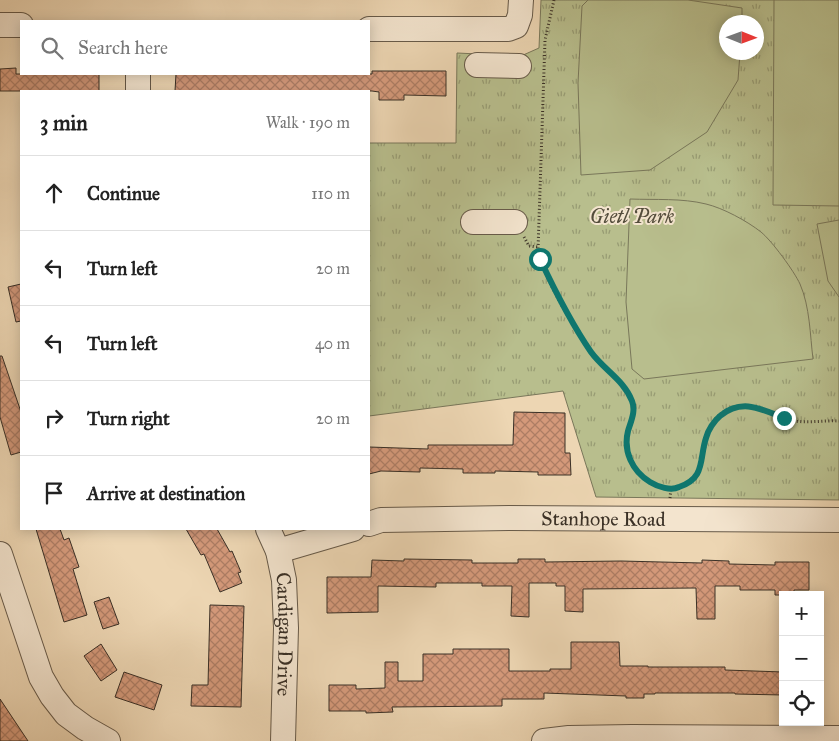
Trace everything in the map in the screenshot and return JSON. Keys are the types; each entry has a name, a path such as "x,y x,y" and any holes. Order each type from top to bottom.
{"street":[{"path":"370,29 508,29 516,26 520,15 521,0"},
{"path":"0,25 20,25"},
{"path":"478,65 519,66"},
{"path":"138,75 138,90"},
{"path":"473,222 515,222"},
{"name":"Stanhope Road","path":"370,524 381,520 509,518 839,520"},
{"name":"Cardigan Drive","path":"268,530 278,551 286,602 283,741"},
{"path":"278,551 350,530"},
{"path":"0,554 41,677 52,696 66,714 85,728 108,741"},
{"path":"544,741 569,738 632,737 839,738"}],"path":[{"path":"554,0 545,40 538,250 540,259 580,336 599,362 626,388 633,404 633,418 628,433 628,456 633,466 650,482 660,487 676,489 685,485 698,474 706,438 711,426 717,418 731,408 741,406 759,409 792,421 839,421"},
{"path":"670,498 671,488"}],"green space":[{"name":"Gietl Park","path":"541,0 839,0 839,500 596,497 563,391 370,416 370,143 456,143 457,53 521,56 539,48"},
{"path":"588,0 688,0 742,8 742,15 719,15 719,60 739,60 738,80 707,132 650,170 581,175 578,83 582,6"},
{"path":"774,0 839,0 839,206 773,205"},
{"path":"630,199 678,200 706,204 735,215 761,232 782,256 800,284 808,312 813,359 644,379 632,369 626,302"},
{"path":"839,220 839,297 828,281 817,224"}],"building":[{"path":"16,68 16,74 20,75 99,75 99,90 0,91 0,69"},
{"path":"372,71 446,71 446,96 404,95 404,100 379,100 379,92 370,90 175,90 176,75 372,74"},
{"path":"20,284 20,321 16,322 8,287"},
{"path":"0,356 2,356 20,409 20,452 11,455 0,417"},
{"path":"514,412 565,413 565,453 570,453 571,475 538,475 538,472 495,471 495,473 463,473 463,469 420,468 420,472 381,471 370,474 370,447 428,449 428,445 513,445"},
{"path":"36,530 60,530 64,540 69,538 79,567 73,569 87,615 64,622"},
{"path":"187,530 218,530 230,552 232,551 241,572 238,573 242,583 220,592 204,554 201,555"},
{"path":"404,559 472,560 472,563 518,563 518,559 545,559 545,562 702,563 702,560 729,561 729,564 775,565 775,562 809,562 809,590 779,591 779,595 775,595 775,590 740,590 740,586 715,586 715,619 697,619 696,588 583,589 583,612 565,611 565,586 556,586 556,583 529,583 529,617 511,616 512,586 482,586 482,583 436,583 436,587 378,586 378,612 327,613 327,577 371,577 372,560 404,561"},
{"path":"109,597 119,624 103,629 94,602"},
{"path":"210,605 244,606 241,707 191,706 192,685 208,685"},
{"path":"571,642 619,642 620,666 725,667 725,670 779,672 779,695 655,693 644,694 644,698 626,698 626,696 544,693 544,699 502,699 502,706 392,707 393,712 366,713 366,711 329,711 329,685 356,685 356,689 385,688 385,662 398,662 398,681 423,681 423,654 453,654 453,649 509,649 509,671 571,669"},
{"path":"101,644 117,670 101,681 84,656"},
{"path":"124,672 162,685 154,710 115,697"},
{"path":"0,699 28,741 0,741"}],"route":[{"path":"540,259 580,336 599,362 626,388 633,404 633,418 628,433 628,456 633,466 650,482 660,487 676,489 693,480 698,474 706,438 711,426 717,418 731,408 741,406 759,409 784,418"}]}
